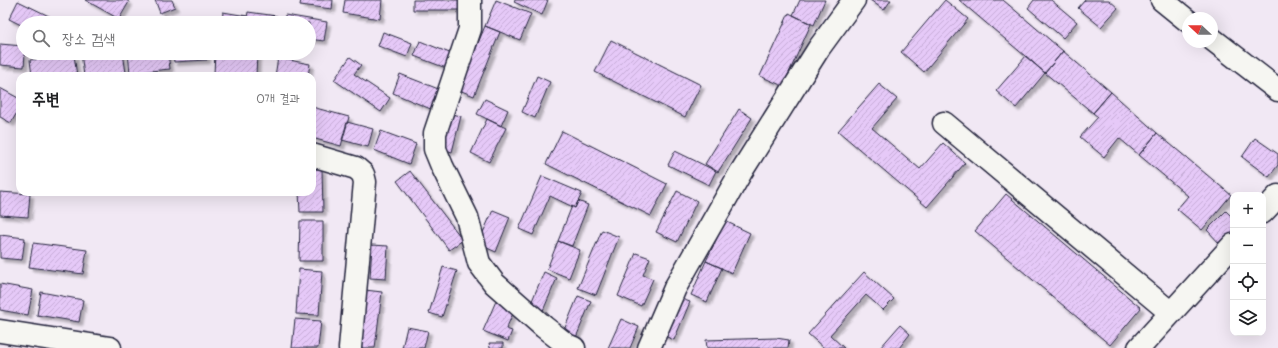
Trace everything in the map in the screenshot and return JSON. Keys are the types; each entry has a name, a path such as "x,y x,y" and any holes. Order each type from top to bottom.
{"street":[{"path":"470,0 470,29 435,133 435,149 468,217 479,263 494,283 544,327 567,345 574,348"},
{"path":"649,348 675,288 741,172 819,48 854,0"},
{"path":"1162,0 1182,16"},
{"path":"1218,44 1278,90"},
{"path":"944,123 1171,313"},
{"path":"316,156 356,168 363,174 365,182 350,348"},
{"path":"1266,209 1278,196"},
{"path":"1139,348 1230,248"},
{"path":"0,331 110,348"}],"building":[{"path":"85,0 126,0 129,2 121,16 114,16"},
{"path":"155,0 172,0 175,7 160,13"},
{"path":"301,0 333,0 332,9 300,5"},
{"path":"345,0 382,0 380,19 343,13"},
{"path":"413,0 464,0 464,10 413,10"},
{"path":"496,0 531,14 520,40 485,26"},
{"path":"515,0 548,0 542,15 514,2"},
{"path":"800,0 825,0 814,25 793,15"},
{"path":"870,0 891,0 884,10"},
{"path":"945,0 968,19 924,72 901,52"},
{"path":"959,0 1003,0 1063,51 1045,73"},
{"path":"1034,0 1051,0 1077,22 1063,38 1028,8"},
{"path":"1085,0 1109,0 1118,8 1101,27 1078,8"},
{"path":"18,1 49,16 16,16 16,22 9,19"},
{"path":"223,12 247,16 223,16"},
{"path":"248,12 277,16 247,16"},
{"path":"789,13 811,24 783,86 760,76"},
{"path":"316,20 327,22 324,41 316,40"},
{"path":"485,26 500,32 474,96 459,90"},
{"path":"383,32 412,43 407,57 378,46"},
{"path":"611,40 701,85 685,117 595,72"},
{"path":"420,41 452,54 446,68 414,56"},
{"path":"0,44 16,45 16,60 24,60 24,67 0,65"},
{"path":"1063,51 1111,92 1093,113 1045,73"},
{"path":"1026,56 1045,73 1016,108 996,91"},
{"path":"350,57 361,65 354,74 390,98 381,112 334,80"},
{"path":"30,60 75,60 76,72 32,72"},
{"path":"82,60 124,60 126,72 83,72"},
{"path":"129,60 169,60 170,69 130,72"},
{"path":"174,60 207,60 174,62"},
{"path":"215,60 257,60 256,72 214,72"},
{"path":"278,60 289,60 310,64 309,72 276,72"},
{"path":"400,74 441,90 433,110 393,93"},
{"path":"537,76 550,82 535,118 522,112"},
{"path":"879,84 897,99 872,128 920,169 943,143 965,163 927,207 838,131"},
{"path":"0,88 16,97 16,114 11,123 0,117"},
{"path":"1111,92 1157,133 1139,155 1119,138 1104,157 1080,137 1098,117 1093,113"},
{"path":"485,99 508,110 501,126 477,114"},
{"path":"316,108 349,117 341,146 316,139"},
{"path":"739,109 752,118 718,172 705,164"},
{"path":"448,113 461,116 452,152 440,148"},
{"path":"487,119 506,128 489,162 471,153"},
{"path":"347,122 373,129 368,147 342,140"},
{"path":"381,131 416,144 409,164 374,150"},
{"path":"562,131 667,184 651,216 546,164"},
{"path":"1157,133 1230,194 1230,196 1202,230 1177,209 1188,196 1139,155"},
{"path":"1255,138 1278,154 1278,165 1269,177 1242,157"},
{"path":"675,151 716,171 709,185 668,165"},
{"path":"316,169 322,169 323,212 300,212 299,196 316,196"},
{"path":"410,171 463,240 449,250 397,181"},
{"path":"542,176 582,193 575,208 550,196 533,235 519,229"},
{"path":"677,191 697,201 677,242 656,232"},
{"path":"0,192 16,193 16,196 30,196 28,217 0,215"},
{"path":"1006,194 1141,308 1110,345 975,231"},
{"path":"578,201 588,205 572,246 558,241 572,206 575,208"},
{"path":"493,210 510,217 496,252 478,244"},
{"path":"1226,211 1230,215 1230,235 1220,244 1207,230"},
{"path":"300,221 323,221 323,261 299,261"},
{"path":"725,221 750,233 732,273 706,261"},
{"path":"602,230 619,237 596,295 578,288"},
{"path":"0,235 25,238 22,260 0,258"},
{"path":"558,241 580,250 569,278 547,269"},
{"path":"33,243 87,250 83,274 29,267"},
{"path":"372,245 388,246 386,279 370,278"},
{"path":"636,253 650,258 643,275 653,279 641,306 618,296"},
{"path":"706,261 722,268 707,302 691,295"},
{"path":"443,267 457,271 442,317 429,313"},
{"path":"299,269 322,271 319,315 296,314"},
{"path":"544,272 557,278 542,313 529,308"},
{"path":"864,272 894,299 883,310 866,295 830,335 844,348 824,348 808,334"},
{"path":"0,284 33,290 28,315 0,310"},
{"path":"365,290 382,292 375,348 358,348"},
{"path":"41,292 83,300 79,322 37,315"},
{"path":"578,296 591,301 575,340 562,335"},
{"path":"676,297 690,302 674,340 660,334"},
{"path":"496,301 515,309 506,329 512,331 508,341 483,331"},
{"path":"295,319 321,321 318,348 292,348"},
{"path":"621,319 639,327 630,348 608,348"},
{"path":"900,325 910,334 899,348 880,348"},
{"path":"407,327 428,331 424,348 402,348"},
{"path":"776,338 789,340 788,348 707,348 706,340"},
{"path":"489,343 503,343 503,348 490,348"}]}
